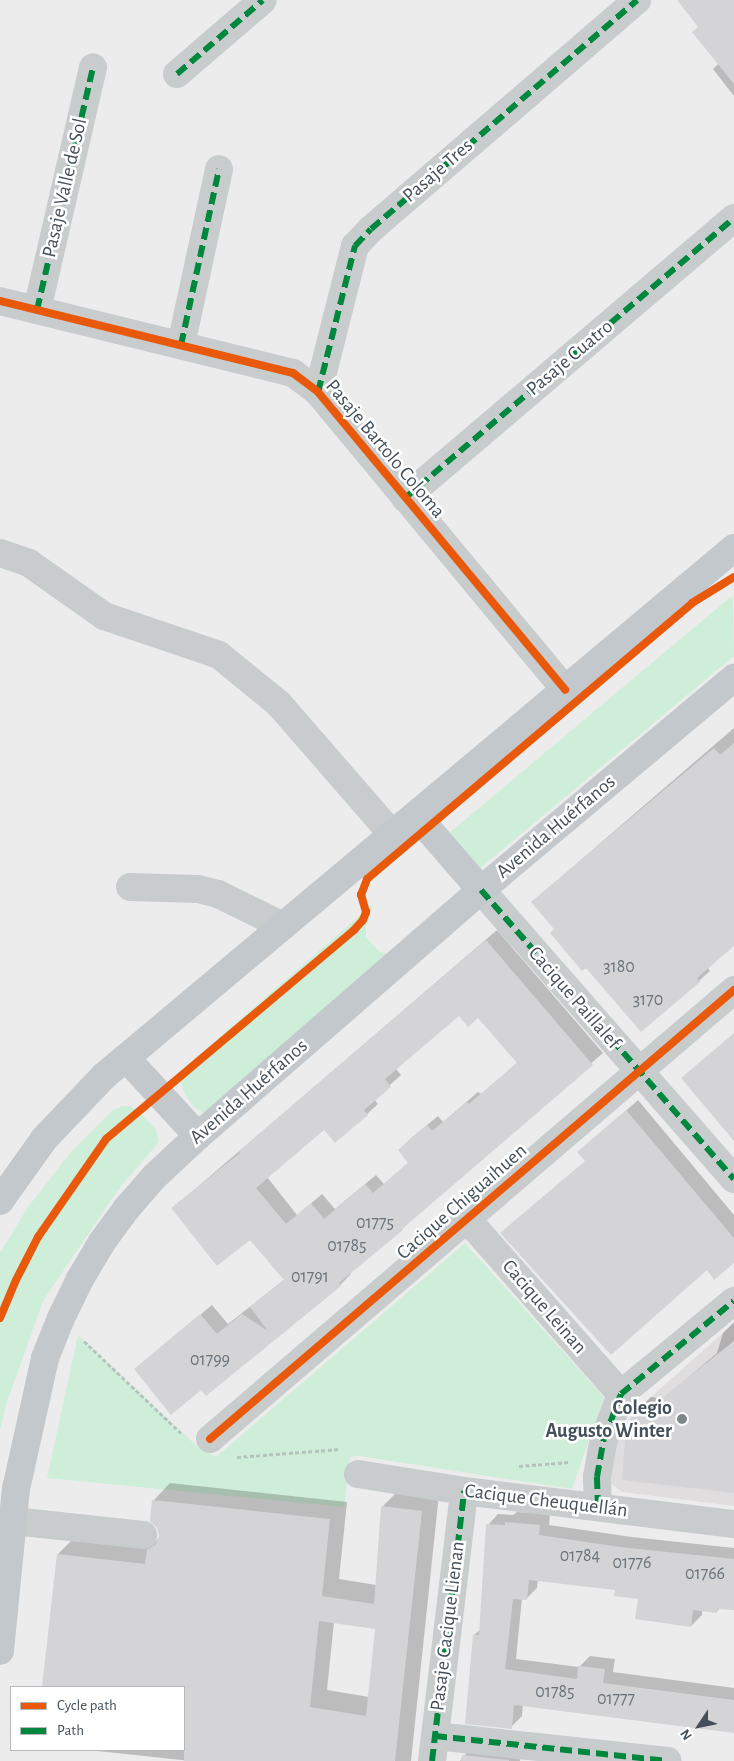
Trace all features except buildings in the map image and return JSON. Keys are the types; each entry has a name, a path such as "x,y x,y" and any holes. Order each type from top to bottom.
{"main road":[{"path":"0,1201 19,1172 63,1117 126,1058 565,690 731,556"},
{"name":"Avenida Huérfanos","path":"0,1651 16,1489 45,1358 61,1318 80,1279 127,1208 154,1177 198,1136 481,890 734,678"},
{"name":"Cacique Paillalef","path":"416,815 481,890"},
{"path":"126,1058 198,1136"}],"street":[{"path":"177,74 263,0"},
{"name":"Pasaje Tres","path":"318,392 355,246 371,229 637,0"},
{"name":"Pasaje Valle de Sol","path":"37,310 93,67"},
{"path":"180,345 219,169"},
{"name":"Pasaje Cuatro","path":"405,498 734,218"},
{"name":"Pasaje Bartolo Coloma","path":"0,301 293,374 318,392 565,690"},
{"path":"0,552 29,563 104,616 219,656 279,704 393,835"},
{"path":"130,887 198,889 218,894 283,926"},
{"name":"Cacique Paillalef","path":"481,890 734,1179"},
{"name":"Cacique Chiguaihuen","path":"208,1446 467,1219 734,990"},
{"name":"Cacique Leinan","path":"467,1219 621,1394"},
{"path":"598,1507 597,1477 604,1439 621,1394 734,1301"},
{"name":"Cacique Cheuquellán","path":"354,1461 464,1491 734,1524"},
{"name":"Pasaje Cacique Lienan","path":"434,1748 464,1491"},
{"path":"13,1521 143,1536"},
{"path":"434,1748 668,1761"}],"path":[{"path":"61,1318 208,1446 354,1461"},
{"path":"513,1466 600,1460"}],"shaded area":[{"name":"Colegio Augusto Winter","path":"734,1323 734,1506 622,1492 606,1480 617,1441 634,1412"}],"green space":[{"path":"733,595 734,656 478,870 449,833"},
{"path":"373,904 366,927 366,937 379,951 391,955 207,1115 194,1107 185,1094 181,1083 184,1068"},
{"path":"131,1106 156,1129 159,1142 118,1190 43,1301 6,1405 0,1430 0,1253 28,1207 70,1153 114,1109"},
{"path":"465,1243 604,1397 572,1489 359,1456 350,1457 344,1507 47,1478 78,1335 200,1449 216,1457"}],"marked path":[{"path":"177,74 263,0"},
{"path":"318,392 355,246 371,229 637,0"},
{"path":"37,310 93,67"},
{"path":"181,345 219,169"},
{"path":"405,498 734,218"},
{"path":"481,890 734,1179"},
{"path":"598,1507 597,1477 604,1439 621,1394 734,1301"},
{"path":"432,1761 464,1491"},
{"path":"435,1736 668,1761"}],"cycle path":[{"path":"0,301 293,373 318,392 565,690"},
{"path":"0,1318 16,1280 38,1237 106,1139 354,930 363,920 366,912 361,895 367,879 692,603 734,577"},
{"path":"210,1439 734,990"}],"place":[{"name":"Colegio Augusto Winter","path":"682,1419"}]}
